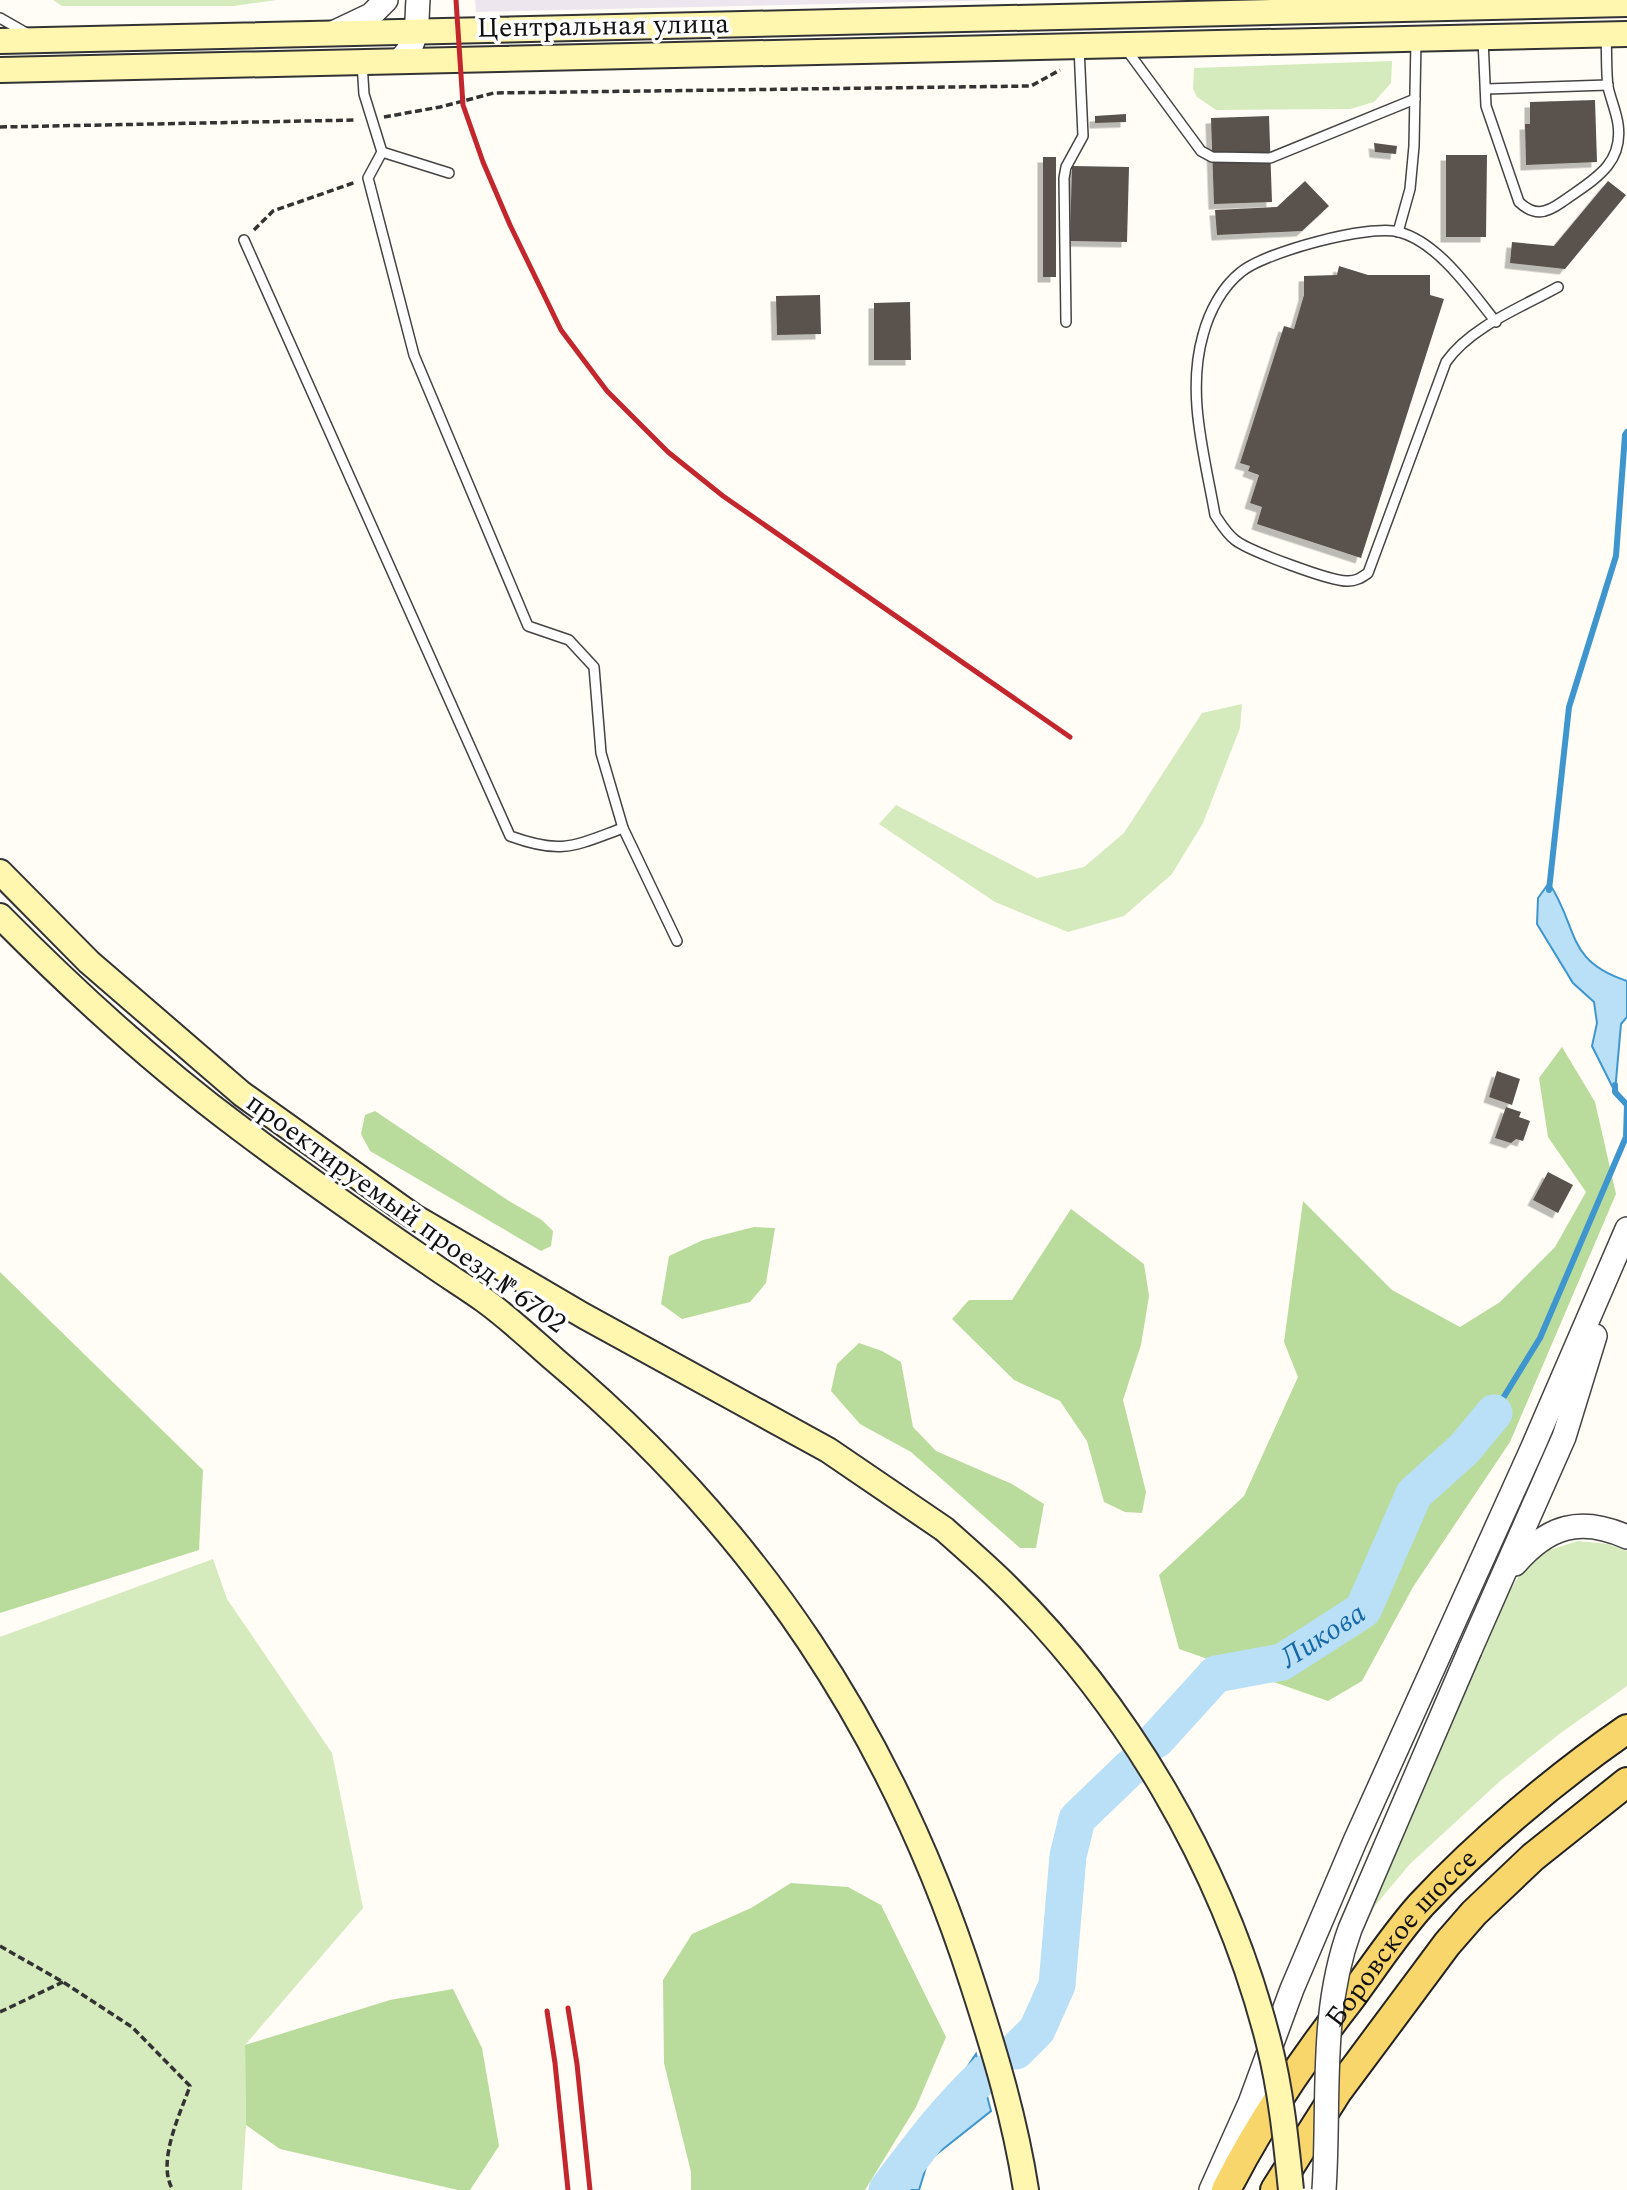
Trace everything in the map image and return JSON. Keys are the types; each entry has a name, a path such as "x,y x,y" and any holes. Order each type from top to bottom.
{"main road":[{"name":"Центральная улица","path":"0,41 1627,4"},
{"name":"Центральная улица","path":"0,70 400,60 1080,56 1122,44 1616,34"},
{"name":"проектируемый проезд № 6702","path":"0,872 89,962 242,1094 413,1216 584,1316 828,1450 944,1529 1012,1592 1077,1666 1149,1762 1182,1819 1232,1930 1265,2029 1274,2063 1291,2190"},
{"name":"проектируемый проезд № 6702","path":"0,916 89,1004 169,1073 303,1175 485,1301 592,1391 682,1478 757,1566 831,1672 897,1794 926,1856 959,1941 1003,2078 1026,2190"},
{"name":"Боровское шоссе","path":"1226,2190 1242,2157 1292,2077 1419,1907 1505,1825 1601,1746 1627,1729"},
{"name":"Боровское шоссе","path":"1275,2190 1337,2092 1447,1944 1474,1913 1533,1857 1627,1782"}],"street":[{"path":"331,33 371,15 386,0"},
{"path":"400,60 412,48 418,0"},
{"path":"1211,2190 1250,2103 1292,1989 1354,1841 1627,1229"},
{"path":"1324,2190 1326,2057 1330,2006 1338,1966 1350,1929 1564,1437 1617,1256"},
{"path":"1470,1650 1515,1564 1540,1538 1562,1529 1580,1526 1604,1529 1627,1537"},
{"path":"1601,1746 1627,1717"}],"lane":[{"path":"0,18 39,40"},
{"path":"1483,37 1488,117 1519,202 1536,213 1553,209 1595,178 1616,155 1618,126 1608,85 1616,34"},
{"path":"1398,232 1410,189 1414,146 1416,38"},
{"path":"1122,44 1201,151 1212,157 1270,158 1415,99"},
{"path":"1066,322 1064,178 1066,167 1083,136 1080,56"},
{"path":"362,61 364,94 382,152 368,178 414,355 528,626 569,640 594,667 601,753 623,828 677,941"},
{"path":"1486,89 1608,85"},
{"path":"382,152 449,173"},
{"path":"1496,322 1436,254 1415,239 1398,232 1335,238 1275,254 1254,262 1238,274 1221,293 1203,334 1198,356 1196,404 1215,515 1224,529 1236,542 1270,558 1345,582 1358,580 1368,573 1446,362 1461,343 1558,287"},
{"path":"244,240 510,836 537,846 568,848 623,828"}],"path":[{"path":"0,127 372,119 440,107 494,93 1031,86 1080,56"},
{"path":"244,240 273,211 368,178"},
{"path":"0,1946 63,1982 132,2027 190,2086 167,2158 168,2182 173,2190"},
{"path":"0,2012 63,1982"}],"shaded area":[{"path":"475,0 1005,0 476,12"}],"green space":[{"path":"53,0 276,0 234,6 62,6"},
{"path":"1392,61 1391,83 1374,102 1350,109 1216,110 1197,97 1193,89 1194,68"},
{"path":"1242,704 1240,728 1203,823 1172,874 1124,916 1068,932 995,902 879,824 896,805 1037,878 1084,867 1124,833 1202,713"},
{"path":"1562,1047 1595,1102 1616,1194 1510,1442 1413,1587 1362,1681 1328,1701 1179,1649 1159,1575 1244,1496 1298,1377 1284,1342 1303,1201 1392,1290 1460,1327 1500,1302 1555,1247 1586,1192 1548,1137 1539,1078"},
{"path":"375,1111 509,1201 542,1220 553,1231 551,1246 541,1251 370,1151 361,1134 365,1115"},
{"path":"1071,1209 1144,1264 1149,1296 1141,1345 1123,1400 1146,1492 1142,1513 1125,1512 1104,1502 1087,1441 1060,1401 1014,1380 952,1319 969,1300 1012,1300"},
{"path":"754,1227 775,1228 766,1283 750,1302 682,1319 661,1304 669,1256 703,1240"},
{"path":"0,1272 203,1470 199,1550 0,1613"},
{"path":"859,1343 882,1351 901,1362 913,1427 936,1451 1012,1484 1044,1504 1036,1548 1020,1548 911,1452 860,1424 831,1391 837,1364"},
{"path":"1578,1541 1608,1544 1627,1551 1627,1686 1558,1735 1499,1782 1410,1864 1368,1914 1503,1602 1529,1559 1534,1560 1546,1551"},
{"path":"213,1559 227,1599 332,1753 363,1908 245,2045 246,2125 242,2190 0,2190 0,1637"},
{"path":"791,1883 848,1887 881,1905 946,2037 916,2107 865,2190 691,2190 691,2172 664,2063 663,1980 692,1934 751,1908"},
{"path":"453,1989 482,2048 499,2146 470,2190 458,2190 280,2149 246,2125 245,2045 390,2000"}],"water":[{"path":"1549,883 1583,953 1607,973 1627,981 1627,1017 1621,1024 1615,1092 1592,1046 1597,1023 1594,1002 1573,983 1537,924 1538,898"},
{"path":"976,2054 991,2111 928,2161 919,2190 885,2190"}],"building":[{"path":"1595,100 1597,162 1526,165 1525,124 1530,124 1530,102"},
{"path":"1126,114 1126,122 1095,123 1095,116"},
{"path":"1269,116 1272,202 1214,204 1211,118"},
{"path":"1374,143 1397,146 1396,154 1375,152"},
{"path":"1446,155 1487,155 1486,237 1446,237"},
{"path":"1043,157 1056,157 1056,277 1043,277"},
{"path":"1072,166 1129,167 1127,242 1070,241"},
{"path":"1305,181 1329,206 1302,231 1217,235 1215,210 1277,207"},
{"path":"1608,181 1626,195 1565,269 1510,263 1512,242 1554,246"},
{"path":"1339,266 1368,275 1430,275 1430,295 1444,299 1361,558 1257,524 1262,507 1250,503 1259,475 1248,471 1250,466 1240,463 1284,326 1294,329 1304,295 1304,276 1337,275"},
{"path":"820,295 821,334 777,335 776,296"},
{"path":"910,302 911,360 874,360 874,303"},
{"path":"1497,1071 1520,1079 1512,1105 1489,1097"},
{"path":"1506,1107 1521,1112 1519,1117 1530,1121 1523,1141 1516,1139 1511,1143 1495,1138"},
{"path":"1548,1172 1573,1185 1558,1213 1533,1200"}],"waterway":[{"path":"1549,890 1569,707 1616,556 1627,432"},
{"path":"1494,1413 1540,1338 1626,1137 1627,1105 1615,1092 1615,1085"},
{"name":"Ликова","path":"1156,1740 1216,1674 1282,1662 1363,1610 1414,1494 1464,1449 1494,1413"},
{"name":"Ликова","path":"1016,2051 1037,2030 1057,1985 1068,1856 1077,1819 1131,1767"},
{"name":"Ликова","path":"887,2190 946,2115 986,2073"}],"railway":[{"path":"456,0 463,105 483,162 561,330 607,391 668,452 723,496 1070,737"},
{"path":"568,2008 577,2064 590,2190"},
{"path":"547,2011 568,2190"}]}
